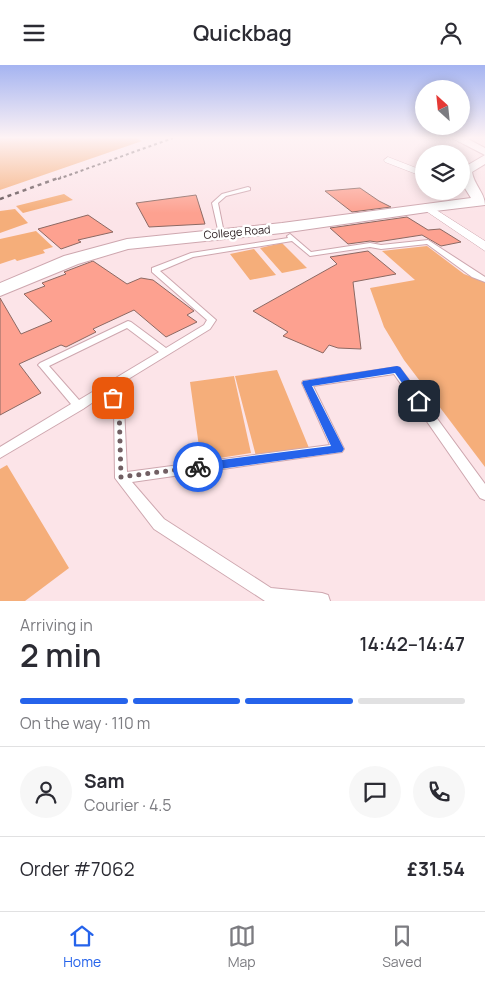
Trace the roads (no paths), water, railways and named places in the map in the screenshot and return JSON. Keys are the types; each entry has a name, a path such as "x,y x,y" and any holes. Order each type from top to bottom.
{"street":[{"path":"396,163 415,170"},
{"name":"College Road","path":"0,290 103,249 150,240 221,233 288,233 427,207 474,195 466,180 466,171 477,163"},
{"path":"427,207 485,247"}],"lane":[{"path":"221,233 215,203 224,195 248,189"},
{"path":"0,453 207,327 212,320 155,270 191,255 288,233 310,254 370,245 381,247 428,242 485,280"},
{"path":"79,406 43,365 128,324 166,353"},
{"path":"121,477 338,449 307,383 397,369 485,494"},
{"path":"107,389 119,406 121,477 158,524 269,595 322,601"}],"railway":[{"path":"58,179 103,163"},
{"path":"0,199 61,177"}]}
